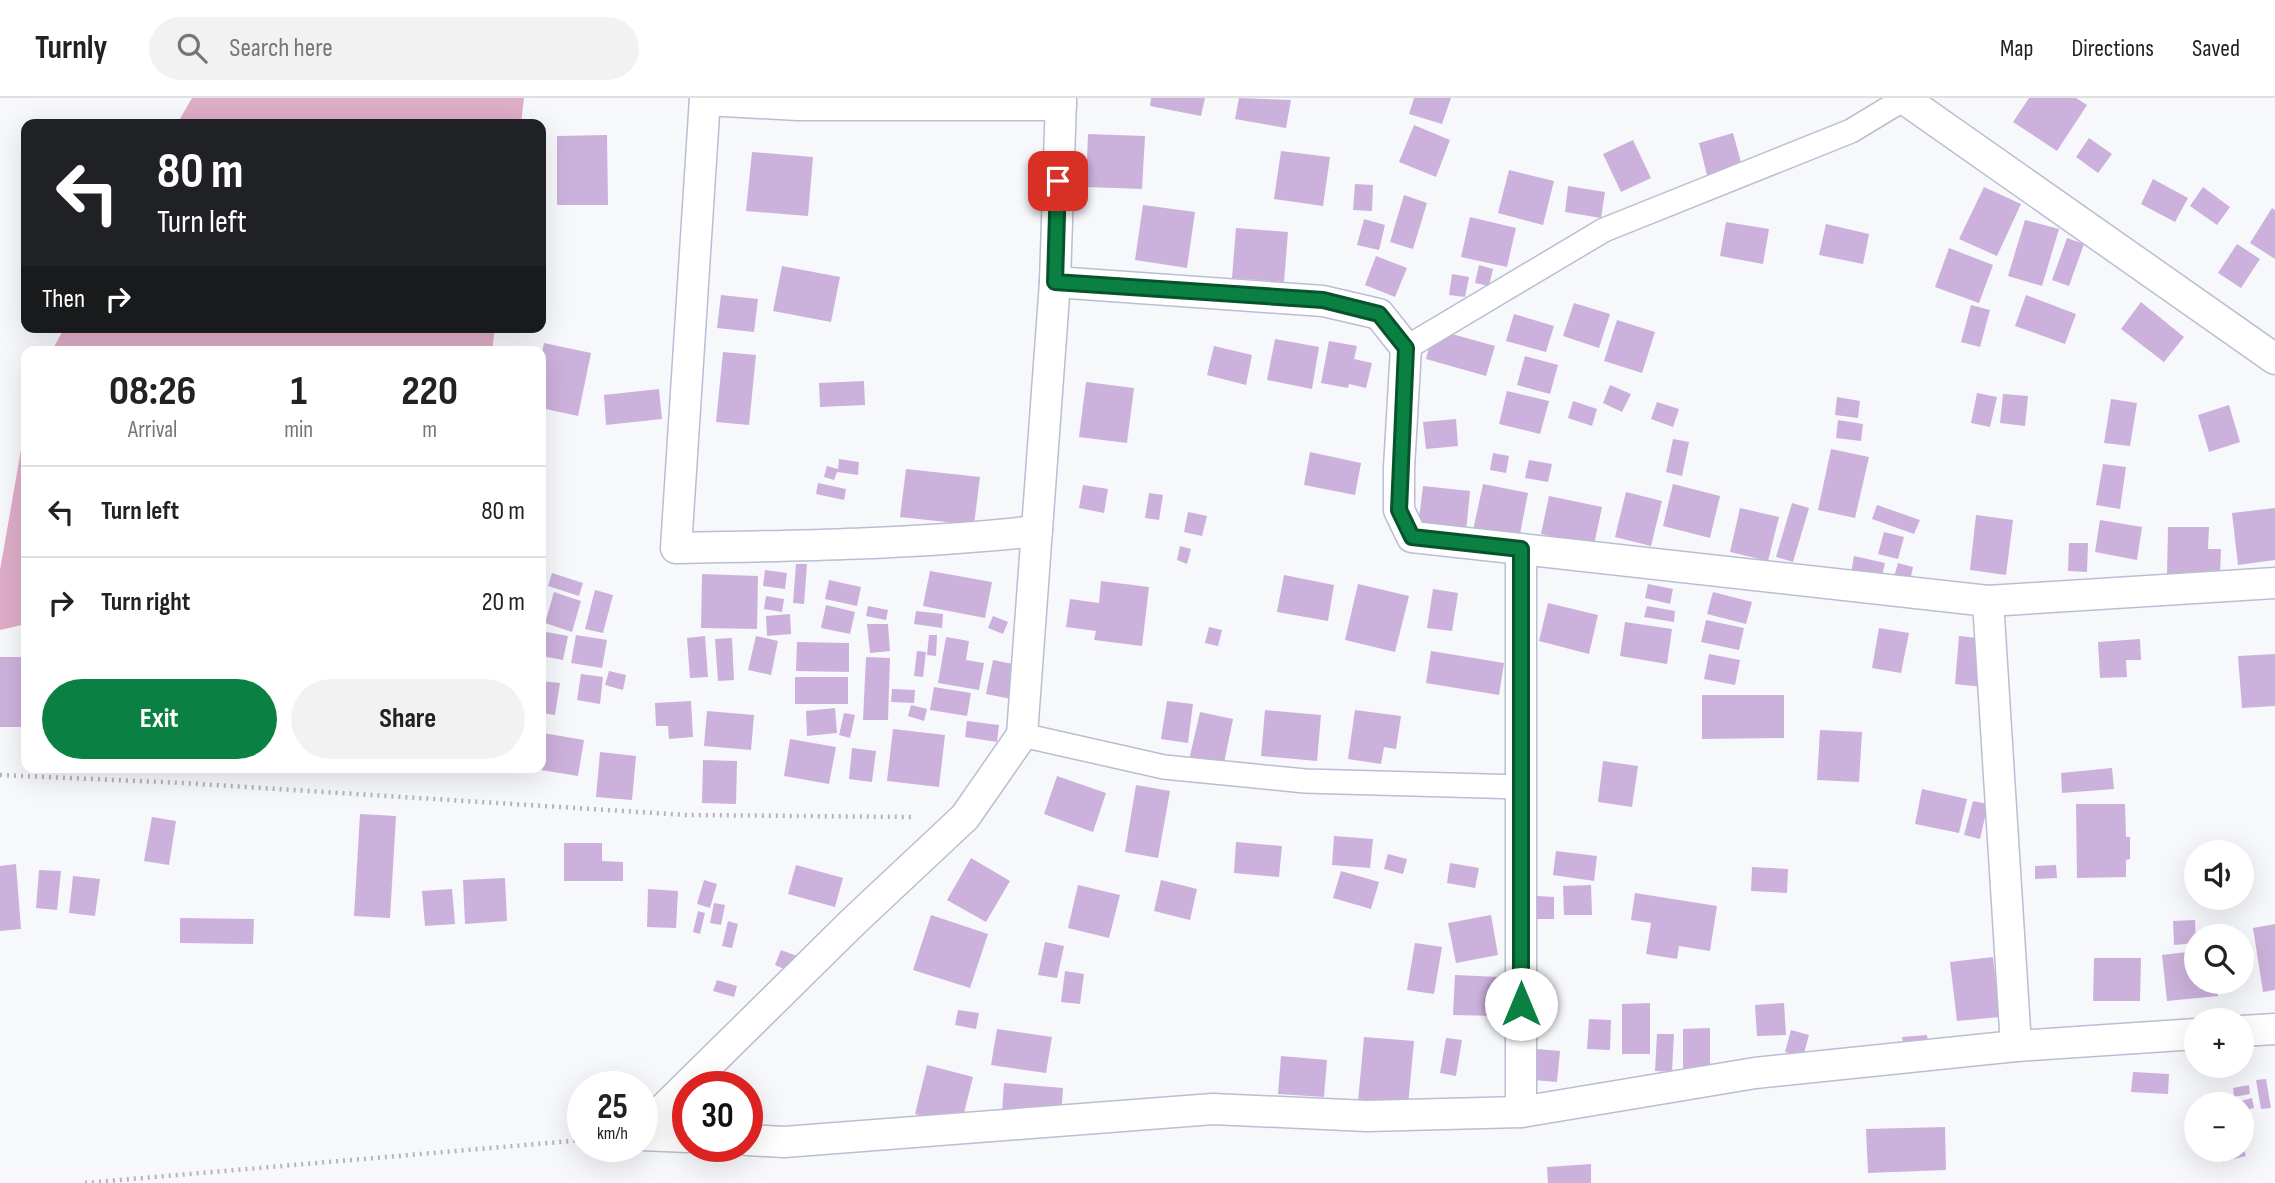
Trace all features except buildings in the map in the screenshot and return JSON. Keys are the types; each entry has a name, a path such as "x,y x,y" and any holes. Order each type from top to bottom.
{"street":[{"path":"1406,348 1604,230 1851,131 1903,98 2275,359"},
{"path":"658,1117 853,922 965,817 1022,735 1037,531 1055,282 1061,102 798,104 705,99 676,548 808,546 965,539 1037,531"},
{"path":"1055,282 1323,300 1379,314 1406,348 1399,510 1412,537 1988,601 2275,583"},
{"path":"1521,549 1521,1112"},
{"path":"1988,601 2016,1046"},
{"path":"1022,735 1177,768 1305,781 1522,787"},
{"path":"2254,1030 2275,1029"},
{"path":"763,1141 784,1142 1213,1110 1367,1116 1521,1112 1755,1073 2016,1046 2184,1035"}],"path":[{"path":"0,775 183,783 686,815 965,817"},
{"path":"85,1183 567,1141"}],"shaded area":[{"path":"192,98 524,98 522,119 180,119"},
{"path":"62,333 494,333 493,346 54,346"},
{"path":"21,450 21,625 0,630 0,570"}],"route":[{"path":"1058,181 1055,282 1323,300 1379,314 1406,348 1399,510 1412,537 1521,549 1521,1004"}]}
